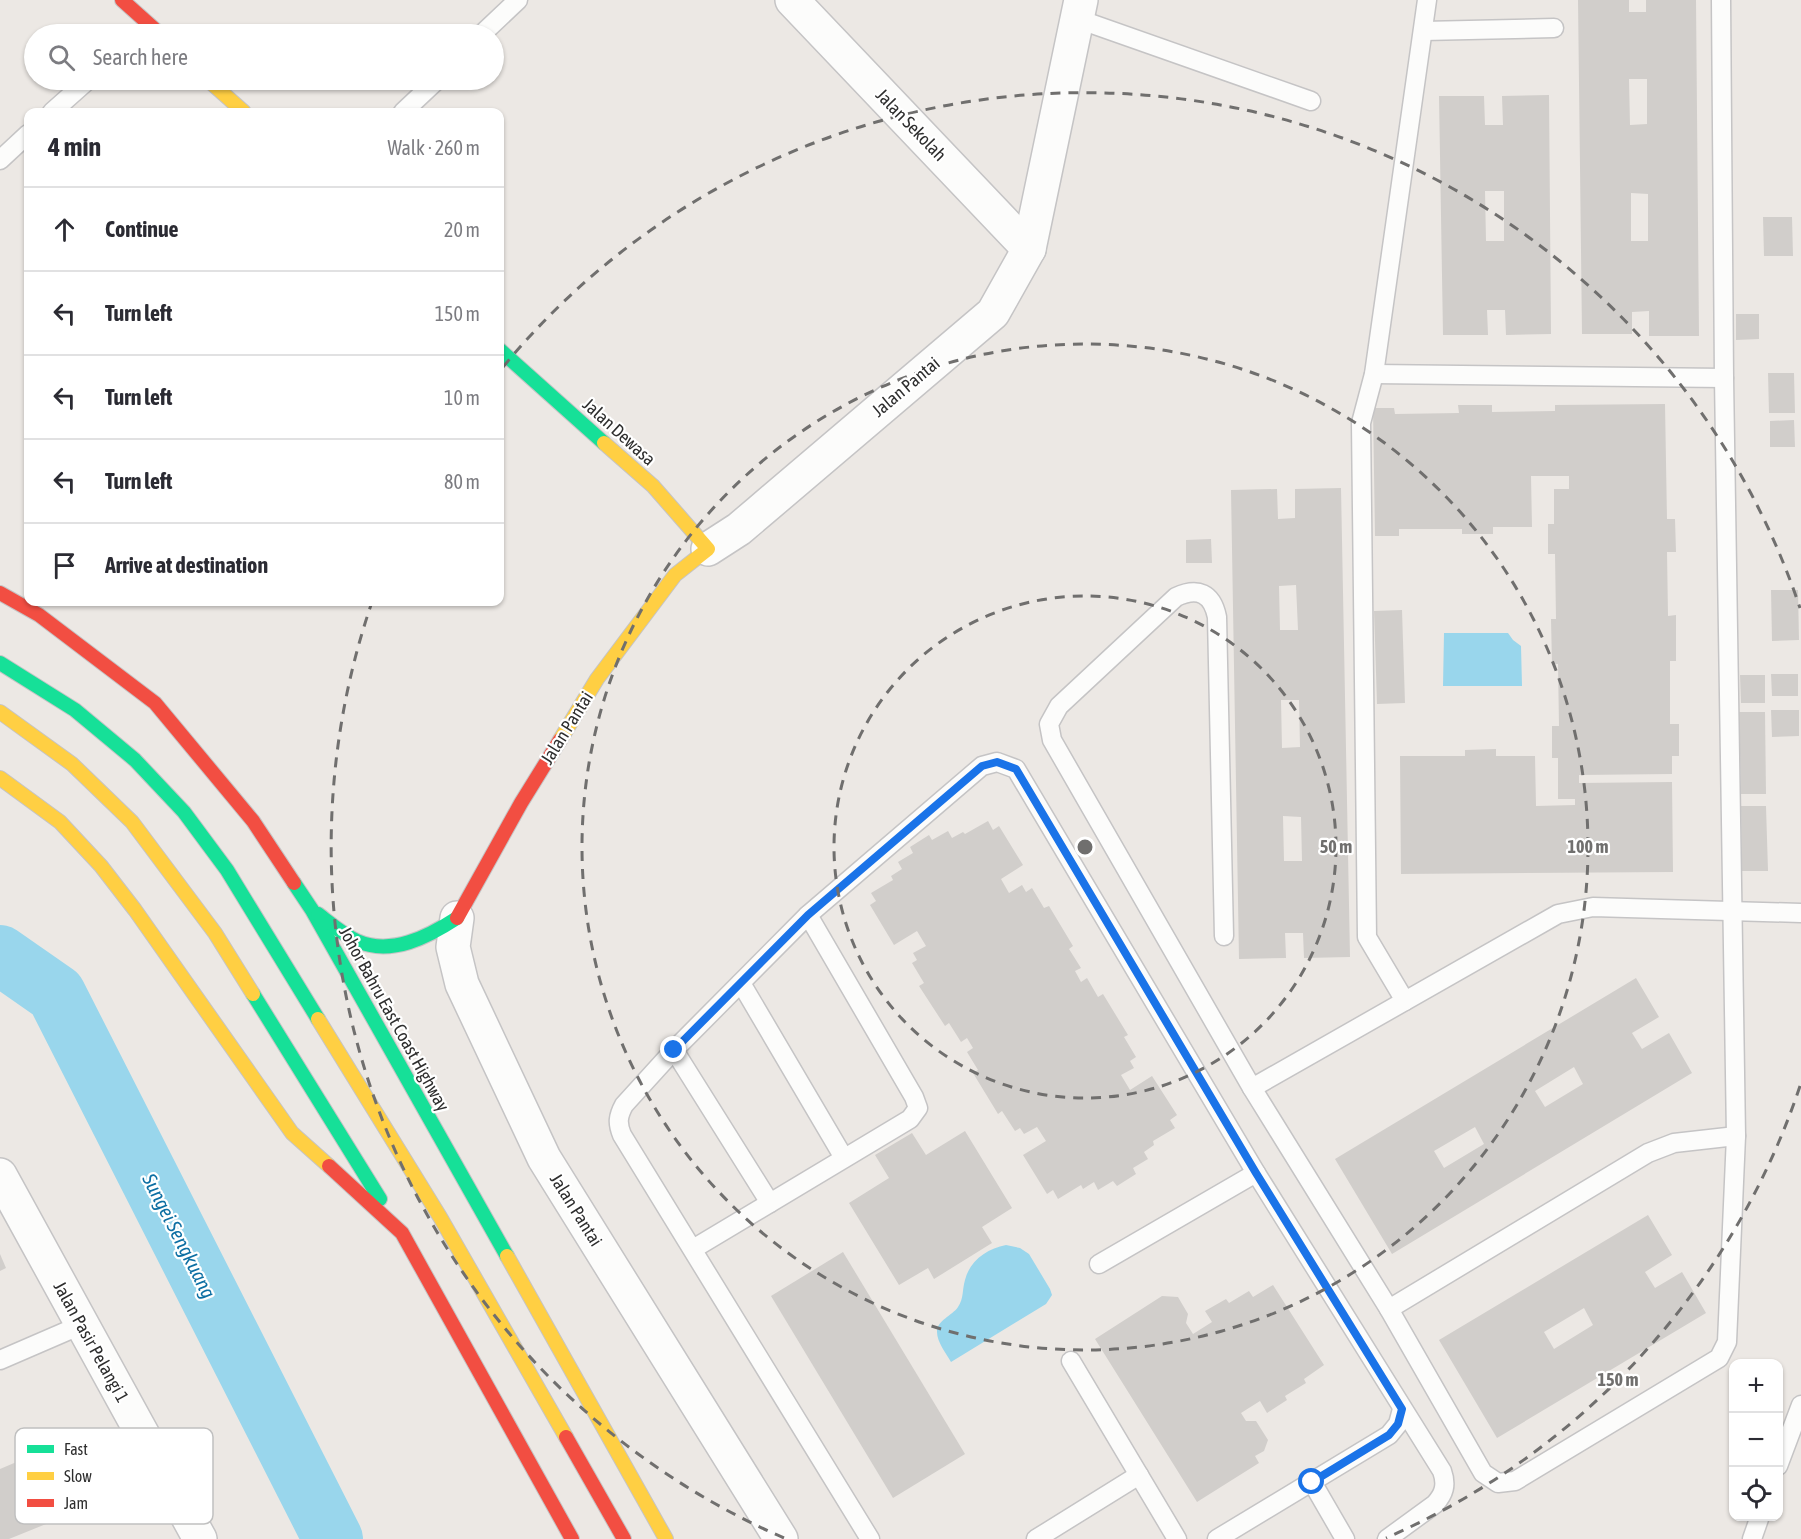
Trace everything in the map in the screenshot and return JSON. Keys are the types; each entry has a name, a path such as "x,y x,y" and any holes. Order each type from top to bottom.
{"main road":[{"path":"122,0 143,24"},
{"path":"219,90 240,108"},
{"name":"Jalan Dewasa","path":"504,354 652,486 708,549"},
{"name":"Jalan Pantai","path":"457,918 521,803 597,679 675,575 708,549"},
{"name":"Johor Bahru East Coast Highway","path":"0,593 39,615 155,704 253,821 312,910 666,1539"},
{"path":"0,663 75,710 135,760 184,812 227,870 440,1217 624,1539"},
{"path":"0,712 72,764 132,822 215,933 402,1233 572,1539"},
{"path":"0,778 60,822 102,866 292,1133 402,1233"},
{"path":"312,910 364,944 390,947 416,941 438,931 457,918"}],"street":[{"name":"Jalan Sekolah","path":"792,0 1029,249"},
{"name":"Jalan Pantai","path":"708,549 739,529 993,313 1029,249 1079,9"},
{"name":"Jalan Pantai","path":"457,918 453,947 462,984 544,1158 782,1539"},
{"name":"Jalan Pasir Pelangi 1","path":"0,1175 138,1428"},
{"name":"Jalan Pasir Pelangi 1","path":"192,1524 200,1539"}],"lane":[{"path":"493,24 518,0"},
{"path":"1405,1001 1367,937 1361,423 1374,374 1427,0"},
{"path":"1224,936 1217,618 1214,604 1203,594 1189,591 1176,597 1059,706 1049,724 1052,740 1252,1088 1389,1309 1483,1473 1498,1483 1515,1481 1719,1359 1726,1342 1736,1136 1724,378 1721,0"},
{"path":"1079,9 1311,100"},
{"path":"1423,31 1554,28"},
{"path":"56,108 77,90"},
{"path":"407,108 426,90"},
{"path":"0,160 24,138"},
{"path":"1374,374 1724,378"},
{"path":"870,1539 622,1135 618,1125 619,1115 624,1105 674,1050 808,915 982,766 997,762 1016,769 1256,1173 1442,1471 1445,1489 1435,1504 1388,1539"},
{"path":"1252,1088 1558,914 1593,907 1801,914"},
{"path":"693,1249 910,1119 918,1108 914,1096 808,915"},
{"path":"741,983 844,1158"},
{"path":"674,1050 770,1203"},
{"path":"1389,1309 1648,1153 1674,1143 1736,1136"},
{"path":"1099,1264 1256,1173"},
{"path":"0,1360 81,1325"},
{"path":"1071,1361 1177,1539"},
{"path":"1783,1455 1801,1405"},
{"path":"1217,1539 1389,1435 1398,1424 1402,1409"},
{"path":"1036,1539 1138,1475"},
{"path":"1312,1482 1345,1539"},
{"path":"1752,1539 1758,1521"}],"water":[{"path":"1444,633 1508,633 1521,646 1522,686 1443,686"},
{"path":"1006,1245 1020,1248 1029,1254 1052,1295 1046,1304 951,1362 938,1340 939,1324 960,1304 967,1273 975,1261 992,1249"}],"building":[{"path":"1578,0 1629,0 1629,12 1646,12 1646,0 1696,0 1699,336 1649,336 1649,311 1632,312 1632,334 1582,334","holes":["1629,79 1647,79 1647,124 1630,125","1631,193 1648,194 1648,241 1631,241"]},
{"path":"1549,95 1551,334 1506,335 1505,310 1487,310 1488,335 1443,335 1439,96 1484,96 1485,125 1503,125 1502,96","holes":["1485,191 1504,191 1504,241 1486,241"]},
{"path":"1763,217 1792,217 1793,256 1764,256"},
{"path":"1736,314 1759,314 1759,339 1736,340"},
{"path":"1768,373 1794,373 1795,413 1769,413"},
{"path":"1665,404 1667,519 1675,519 1676,552 1667,552 1668,616 1676,615 1676,661 1670,661 1670,724 1679,724 1679,756 1672,756 1672,774 1579,775 1579,783 1672,782 1673,872 1401,874 1400,756 1465,756 1465,750 1496,749 1496,756 1535,756 1536,806 1575,805 1575,799 1558,799 1558,758 1552,758 1552,726 1559,726 1558,664 1552,664 1551,619 1556,619 1555,554 1548,554 1548,524 1554,524 1554,489 1569,489 1569,476 1531,476 1532,527 1493,527 1493,534 1462,534 1462,529 1399,529 1399,536 1375,536 1373,408 1394,408 1395,414 1459,413 1458,405 1492,405 1492,412 1555,411 1555,405"},
{"path":"1794,420 1795,447 1770,447 1770,421"},
{"path":"1341,488 1350,957 1304,958 1303,933 1285,933 1286,958 1239,959 1231,490 1277,489 1278,519 1295,518 1295,489","holes":["1296,585 1298,630 1280,630 1279,586","1281,700 1299,700 1300,747 1282,748","1283,816 1301,817 1302,861 1284,861"]},
{"path":"1211,539 1212,563 1186,563 1186,540"},
{"path":"1771,590 1798,590 1799,640 1772,641"},
{"path":"1402,610 1405,703 1377,704 1374,611"},
{"path":"1771,674 1798,674 1798,696 1772,696"},
{"path":"1740,675 1765,675 1765,703 1741,703"},
{"path":"1771,710 1799,710 1799,736 1772,737"},
{"path":"1739,712 1765,712 1766,794 1741,794"},
{"path":"1741,806 1766,806 1768,871 1742,871"},
{"path":"988,821 993,830 999,826 1023,865 1001,879 1009,893 1022,885 1026,892 1032,888 1044,908 1049,906 1073,946 1069,949 1081,968 1075,971 1081,982 1087,978 1098,997 1103,994 1128,1035 1124,1037 1136,1057 1130,1061 1134,1068 1121,1075 1130,1090 1152,1076 1177,1115 1170,1120 1175,1128 1153,1141 1154,1145 1144,1152 1148,1159 1133,1168 1136,1174 1117,1186 1113,1181 1098,1190 1094,1182 1083,1189 1081,1185 1058,1199 1053,1190 1047,1194 1023,1155 1046,1141 1037,1127 1024,1134 1020,1128 1015,1131 1002,1111 998,1114 973,1073 978,1070 967,1052 973,1048 967,1038 961,1042 949,1023 945,1026 919,986 924,983 912,963 917,960 913,953 926,946 917,931 894,945 870,905 876,901 871,893 893,880 891,876 902,869 898,862 913,853 910,847 929,835 932,840 948,831 952,838 963,832 965,834"},
{"path":"1636,978 1659,1017 1632,1033 1642,1049 1669,1033 1692,1073 1392,1254 1335,1159","holes":["1574,1067 1583,1084 1545,1107 1535,1091","1475,1127 1484,1144 1444,1168 1434,1151"]},
{"path":"965,1131 1012,1208 982,1227 992,1243 934,1279 928,1268 899,1285 849,1203 889,1178 875,1155 912,1133 926,1155"},
{"path":"1648,1215 1672,1255 1645,1272 1655,1288 1682,1272 1706,1313 1497,1438 1439,1340","holes":["1584,1308 1593,1325 1554,1349 1544,1332"]},
{"path":"843,1252 965,1454 893,1498 771,1296"},
{"path":"0,1254 6,1268 0,1271"},
{"path":"1273,1285 1324,1365 1304,1379 1306,1383 1285,1396 1287,1400 1267,1413 1260,1401 1241,1413 1246,1421 1256,1421 1268,1440 1264,1451 1255,1456 1259,1463 1197,1502 1095,1339 1162,1296 1178,1297 1188,1314 1186,1323 1193,1334 1212,1322 1205,1311 1226,1299 1229,1303 1249,1291 1253,1297"},
{"path":"15,1463 15,1524 46,1524 9,1539 0,1539 0,1469"}],"waterway":[{"name":"Sungei Sengkuang","path":"0,955 56,994 333,1539"}],"traffic: fast":[{"path":"504,354 604,443"},
{"path":"0,663 75,710 135,760 184,812 227,870 318,1019"},
{"path":"294,883 312,910 507,1256"},
{"path":"318,914 357,941 383,946 422,938 457,918"},
{"path":"253,994 380,1199"}],"traffic: slow":[{"path":"219,90 240,108"},
{"path":"560,740 597,679 675,575 708,549 653,486 604,443"},
{"path":"0,712 72,764 132,822 215,933 253,994"},
{"path":"0,778 60,822 101,866 135,910 292,1133 329,1166"},
{"path":"318,1019 440,1217 566,1437"},
{"path":"507,1256 666,1539"}],"traffic: jam":[{"path":"122,0 149,24"},
{"path":"0,593 39,615 155,703 253,821 294,883"},
{"path":"457,918 521,803 560,740"},
{"path":"329,1166 402,1233 572,1539"},
{"path":"566,1437 624,1539"}],"route":[{"path":"674,1050 808,915 982,766 997,762 1016,769 1256,1173 1402,1409 1398,1424 1389,1435 1312,1482"}]}
